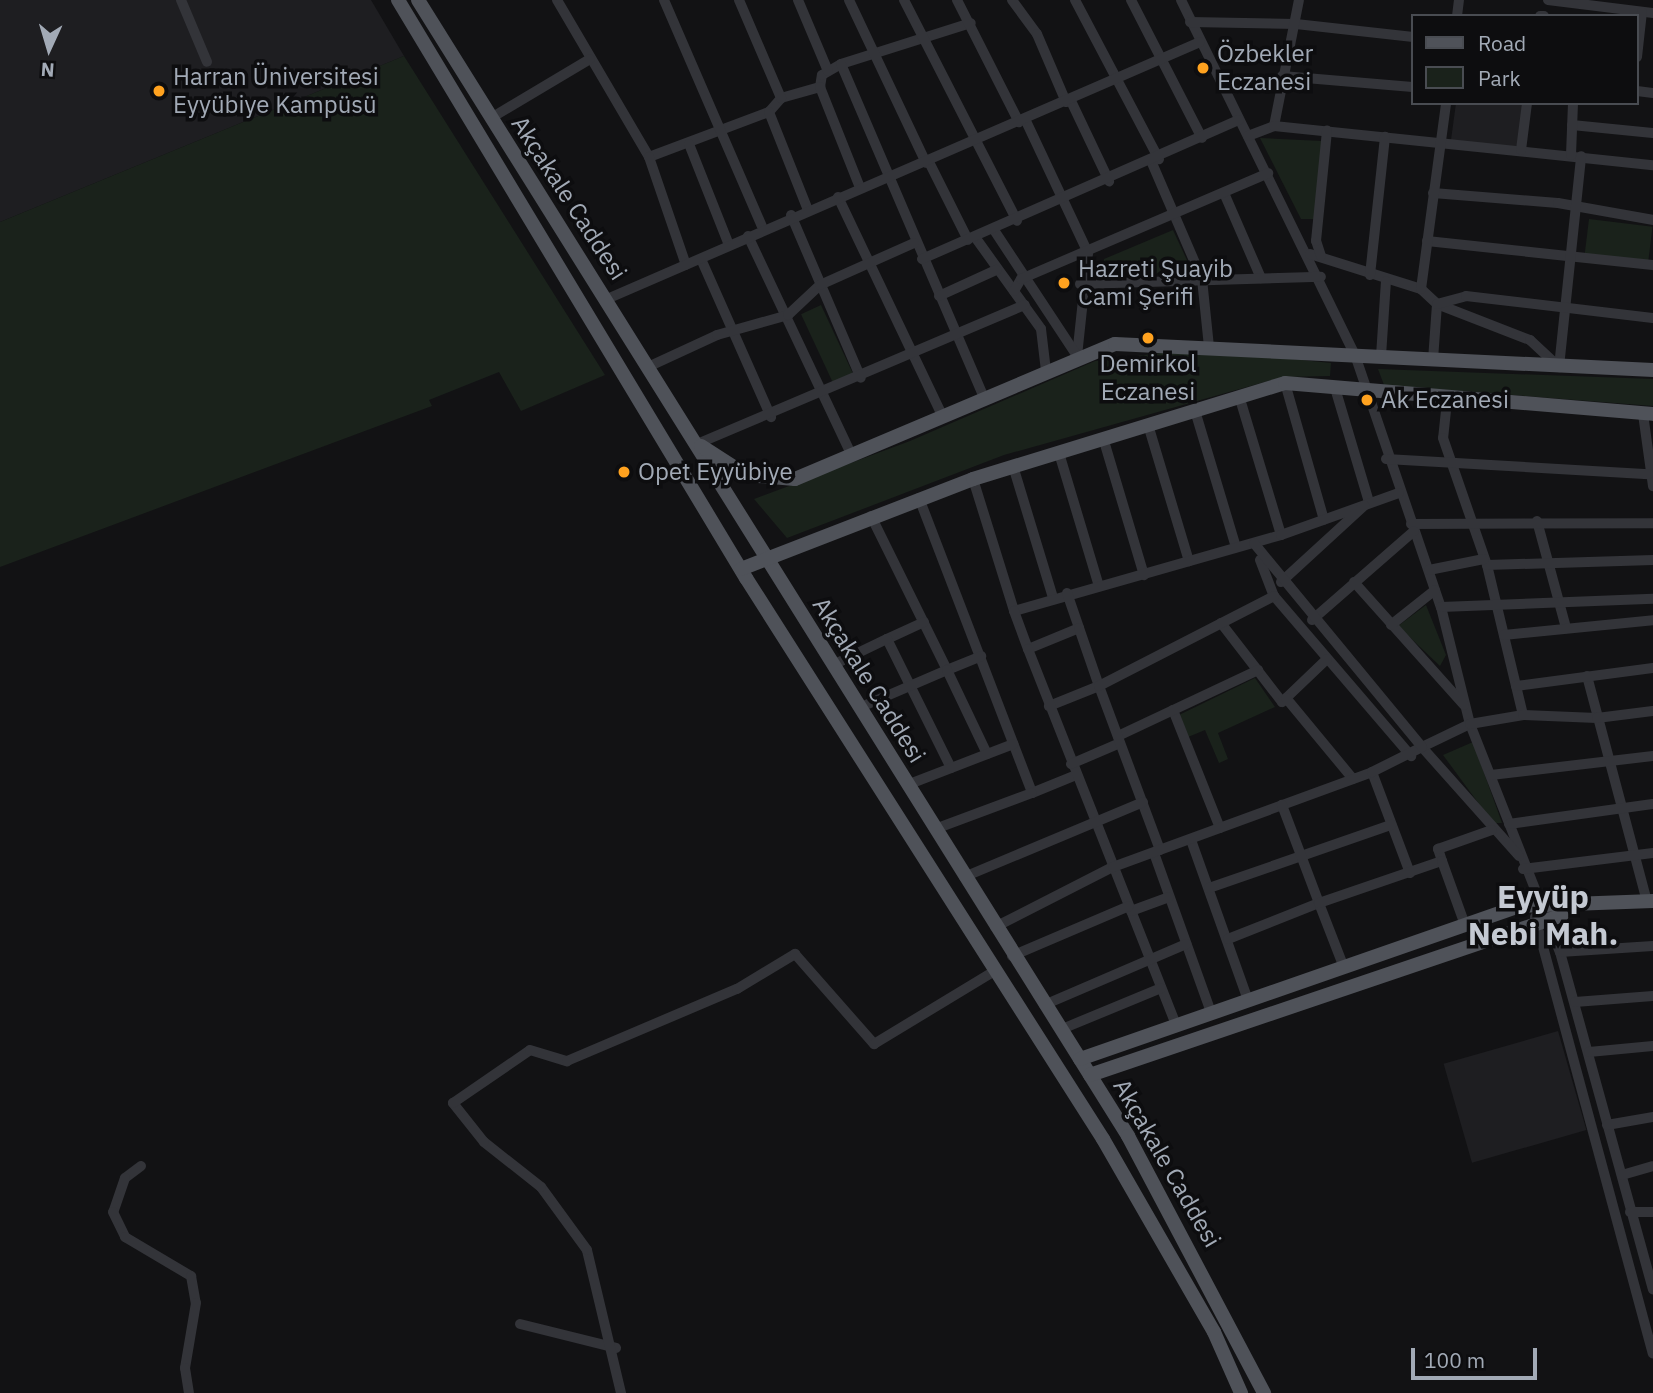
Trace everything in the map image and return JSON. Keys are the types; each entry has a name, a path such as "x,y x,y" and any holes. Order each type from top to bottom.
{"main road":[{"name":"Akçakale Caddesi","path":"398,0 741,569 993,972 1104,1139 1214,1332 1241,1393"},
{"name":"Akçakale Caddesi","path":"418,0 862,707 1012,956 1090,1075 1264,1393"},
{"path":"697,444 746,475 795,480 985,400 1077,356 1115,344 1653,370"},
{"path":"741,569 766,556 973,479 1196,414 1285,383 1365,389 1447,401 1648,414"},
{"path":"1090,1075 1540,915 1651,904"},
{"path":"1080,1059 1343,965 1519,906 1540,915"}],"street":[{"path":"181,0 207,62"},
{"path":"557,0 649,157 686,265"},
{"path":"664,0 762,226"},
{"path":"739,0 781,98"},
{"path":"798,0 828,71"},
{"path":"849,0 872,55 971,239 1025,305 1041,329 1046,371"},
{"path":"904,0 920,41 1017,221"},
{"path":"957,0 1065,201 1088,253 1080,284 1077,356"},
{"path":"1012,0 1037,34 1109,181"},
{"path":"1075,0 1155,161 1202,279 1209,347"},
{"path":"1131,0 1202,138"},
{"path":"1182,0 1190,22 1248,136 1315,255 1321,277 1355,355 1386,459 1441,607 1470,724 1510,824 1540,915 1653,1353"},
{"path":"1274,126 1299,0"},
{"path":"1548,0 1588,2 1648,12 1639,49"},
{"path":"1567,3 1567,14"},
{"path":"1190,22 1296,23 1412,37"},
{"path":"649,157 723,132 769,112 781,98 820,87 828,71 841,64 971,23"},
{"path":"607,299 701,259 748,236 762,226 808,210 859,185 889,178 928,162 1116,82 1200,42"},
{"path":"491,118 590,59"},
{"path":"841,64 915,243 985,400"},
{"path":"1282,76 1412,87"},
{"path":"820,87 859,185"},
{"path":"1421,289 1446,105"},
{"path":"1521,150 1527,105"},
{"path":"1559,367 1576,206 1573,105"},
{"path":"769,112 808,210"},
{"path":"922,259 1065,201 1240,120"},
{"path":"1572,125 1653,133"},
{"path":"1248,136 1274,126 1653,164"},
{"path":"1315,255 1328,131"},
{"path":"1370,275 1385,136"},
{"path":"689,144 729,245"},
{"path":"1014,291 1021,279 1088,253 1268,173"},
{"path":"1224,193 1261,278"},
{"path":"1433,193 1576,206 1653,220"},
{"path":"838,197 943,417"},
{"path":"791,215 861,378"},
{"path":"994,230 1021,279 1077,356"},
{"path":"748,236 788,315 852,456"},
{"path":"1427,241 1653,265"},
{"path":"650,366 717,335 733,335 788,315 820,285 915,243"},
{"path":"1315,255 1385,281 1421,289 1437,303 1530,340 1559,367"},
{"path":"701,259 771,417"},
{"path":"939,296 996,270"},
{"path":"1080,284 1321,277"},
{"path":"1381,356 1385,281"},
{"path":"1437,303 1466,296 1564,304 1653,318"},
{"path":"1433,360 1437,303"},
{"path":"697,444 771,417 1025,305"},
{"path":"1285,383 1324,520"},
{"path":"1335,388 1369,502"},
{"path":"1240,399 1281,535"},
{"path":"1447,401 1443,438 1486,562 1523,715"},
{"path":"1196,414 1236,547"},
{"path":"1648,414 1649,474 1653,486"},
{"path":"1149,428 1189,561"},
{"path":"1104,441 1144,575"},
{"path":"1059,453 1099,586"},
{"path":"1386,459 1449,459 1649,474"},
{"path":"1013,466 1053,598"},
{"path":"973,479 1014,611 1049,706 1176,1024"},
{"path":"1014,611 1068,593 1144,575 1281,535 1369,502 1399,494"},
{"path":"919,499 1032,793"},
{"path":"1281,582 1369,502"},
{"path":"872,516 987,754"},
{"path":"1312,620 1413,527 1472,521 1653,523"},
{"path":"1537,522 1551,564 1566,628"},
{"path":"1254,542 1281,582 1312,620 1492,830 1519,856"},
{"path":"1254,542 1273,596 1411,756"},
{"path":"1429,570 1486,562 1551,564 1653,560"},
{"path":"1354,582 1467,708"},
{"path":"1391,625 1435,590"},
{"path":"1068,593 1098,686 1143,802 1169,897 1211,1012"},
{"path":"1049,706 1098,686 1273,596"},
{"path":"1441,607 1561,605 1653,599"},
{"path":"1504,635 1653,620"},
{"path":"835,664 924,622"},
{"path":"1221,623 1282,702 1327,659"},
{"path":"1028,649 1079,628"},
{"path":"887,639 951,768"},
{"path":"862,707 981,656"},
{"path":"1516,686 1653,668"},
{"path":"1071,764 1173,710 1258,670"},
{"path":"1587,676 1651,904"},
{"path":"1286,698 1353,779"},
{"path":"1173,710 1220,828"},
{"path":"995,927 1113,867 1372,772 1411,756 1422,747 1470,724 1523,715 1597,718 1653,711"},
{"path":"907,785 1013,744"},
{"path":"1491,775 1653,757"},
{"path":"1372,772 1410,873"},
{"path":"936,829 1076,775"},
{"path":"964,877 1143,802"},
{"path":"1510,824 1653,804"},
{"path":"1282,805 1343,965"},
{"path":"1209,888 1391,825"},
{"path":"1465,925 1438,849 1492,830"},
{"path":"1191,839 1248,1000"},
{"path":"1523,869 1653,853"},
{"path":"1228,939 1319,902 1442,861"},
{"path":"1012,956 1130,909 1169,897"},
{"path":"1540,915 1560,952 1653,1289"},
{"path":"1044,1005 1149,957 1186,944"},
{"path":"1560,952 1653,946"},
{"path":"621,1393 615,1348 587,1250 567,1216 484,1142 453,1103 530,1050 567,1061 737,989 795,954 874,1044 993,972"},
{"path":"1062,1029 1161,988"},
{"path":"1575,1002 1653,996"},
{"path":"1589,1052 1653,1046"},
{"path":"1607,1125 1653,1117"},
{"path":"141,1166 125,1178 113,1212 125,1237 191,1276 196,1303 185,1368 189,1393"},
{"path":"1622,1175 1653,1166"},
{"path":"1630,1212 1653,1212"},
{"path":"520,1324 615,1348"}],"shaded area":[{"name":"Harran Üniversitesi Eyyübiye Kampüsü","path":"0,0 371,0 404,56 0,222"},
{"path":"1456,105 1523,105 1517,148 1451,140"},
{"path":"1558,1031 1586,1130 1472,1163 1444,1064"}],"green space":[{"path":"404,56 605,375 521,411 499,372 429,400 432,406 0,567 0,222"},
{"path":"1260,138 1322,141 1316,219 1301,219"},
{"path":"1589,219 1653,227 1648,263 1585,255"},
{"path":"1173,230 1193,273 1105,275 1104,259"},
{"path":"821,305 853,374 833,383 801,314"},
{"path":"1194,349 1331,363 1330,376 1283,377 1004,455 787,538 754,499 910,441 1095,361"},
{"path":"1378,369 1653,379 1653,406 1384,385"},
{"path":"1426,605 1446,655 1440,666 1398,626"},
{"path":"1255,678 1275,707 1218,733 1228,759 1219,763 1205,730 1188,737 1179,715"},
{"path":"1473,742 1502,823 1493,823 1443,755"}],"place":[{"name":"Özbekler Eczanesi","path":"1203,68"},
{"name":"Harran Üniversitesi Eyyübiye Kampüsü","path":"159,91"},
{"name":"Hazreti Şuayib Cami Şerifi","path":"1064,283"},
{"name":"Demirkol Eczanesi","path":"1148,338"},
{"name":"Ak Eczanesi","path":"1367,400"},
{"name":"Opet Eyyübiye","path":"624,472"}],"district":[{"name":"Eyyüp Nebi Mah.","path":"1543,916"}]}
